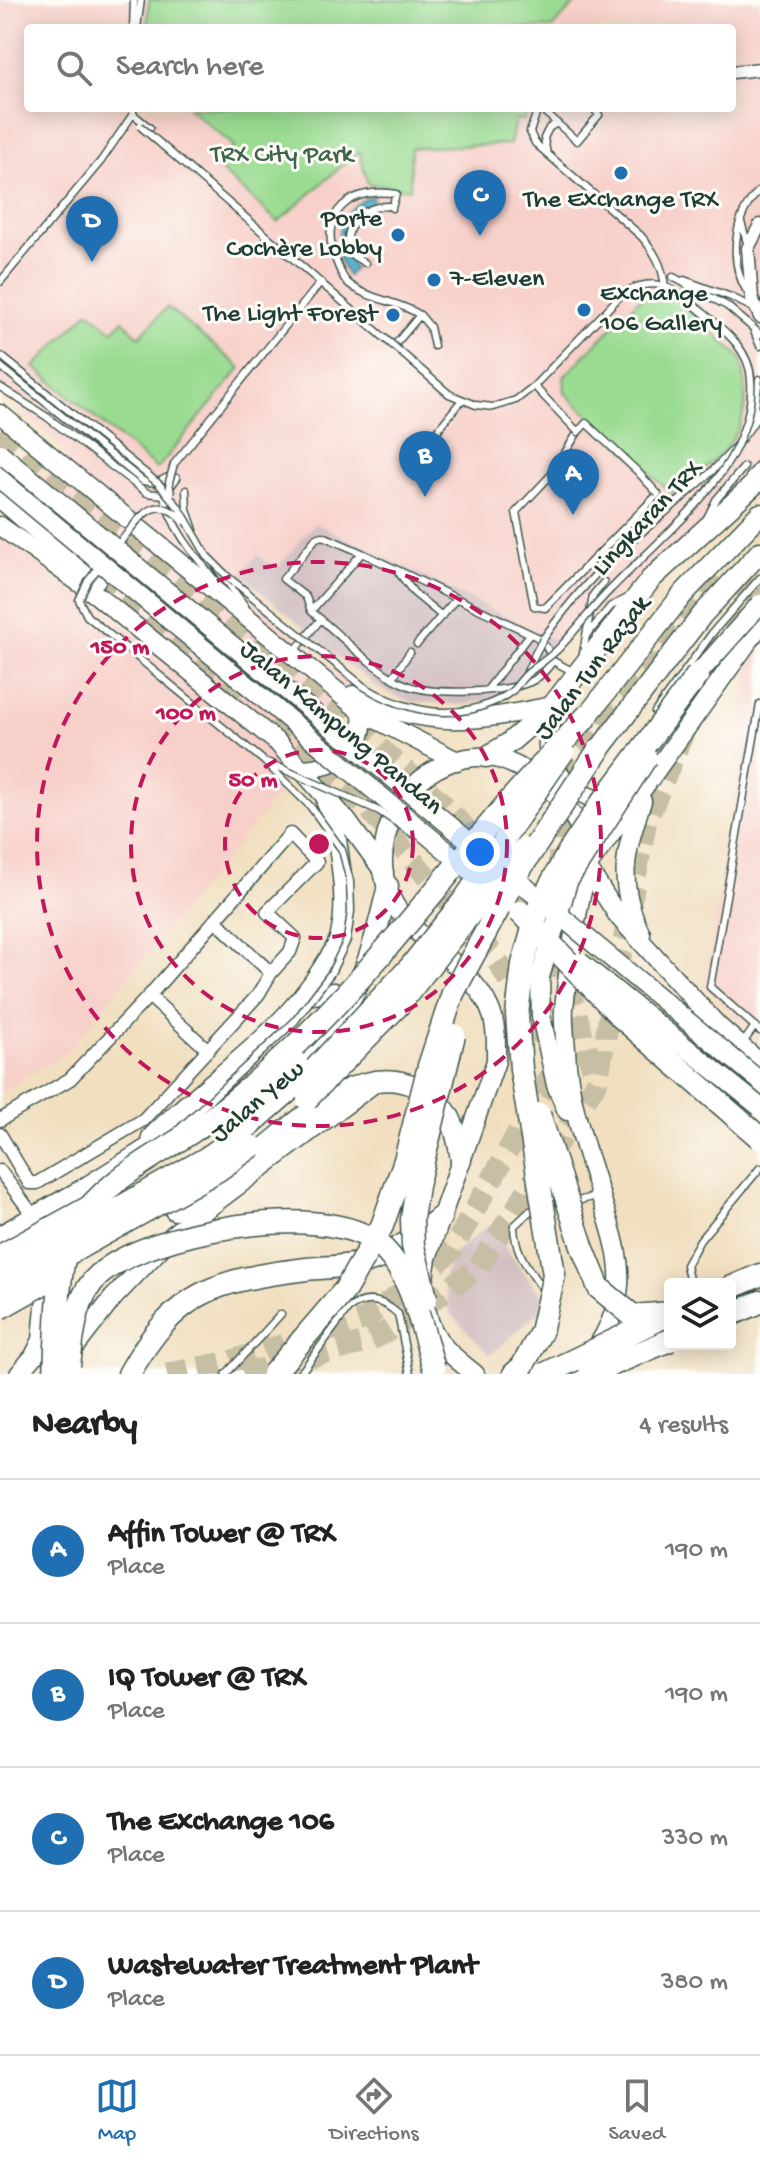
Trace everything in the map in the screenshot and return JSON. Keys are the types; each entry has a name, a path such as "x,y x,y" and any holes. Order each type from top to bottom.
{"highway":[{"path":"0,496 95,578"},
{"path":"517,874 600,784 655,712 698,674"},
{"path":"530,908 601,804 698,674"},
{"path":"54,1374 69,1237 97,1199 139,1158 224,1108 322,1019 588,715"},
{"path":"273,1374 345,1290 382,1226 405,1160 440,1028 453,993 517,874 598,751"},
{"path":"514,1374 522,1367 541,1332 554,1275 530,1132 517,1015 530,908 600,784"},
{"path":"530,908 622,1018 760,1138"},
{"path":"450,1374 419,1277 412,1219 439,1091 469,990 479,941"},
{"path":"633,1006 760,1118"},
{"path":"517,1015 541,1123 599,1288 633,1316 664,1313"},
{"path":"129,1374 165,1319 195,1296 225,1282 254,1275 366,1262 402,1247 440,1218"},
{"path":"68,1374 83,1295 100,1273 127,1257 180,1238 264,1223 334,1225 376,1242 392,1258 405,1281 437,1374"},
{"path":"736,1285 760,1275"},
{"path":"736,1310 760,1300"},
{"path":"736,1325 760,1315"},
{"path":"545,1374 664,1316"},
{"path":"602,1372 664,1341"},
{"path":"602,1372 670,1350"}],"main road":[{"path":"7,419 321,681 362,712 457,761"},
{"name":"Jalan Kampung Pandan","path":"0,453 760,1081"},
{"path":"486,757 509,743 556,701 638,594 718,518 752,473"},
{"name":"Jalan Kampung Pandan","path":"0,479 484,875 530,908 633,1006 760,1107"},
{"name":"Jalan Tun Razak","path":"484,875 588,715 631,658 683,594 760,514"},
{"path":"0,526 109,605 278,743 347,821 387,880 368,957 354,993 333,1024 297,1062 256,1096 148,1173 0,1255"},
{"path":"0,543 47,562"},
{"name":"Jalan Tun Razak","path":"484,875 598,751 702,615 760,552"},
{"path":"599,1190 556,1085 541,1016 540,977 568,882 619,800 682,710 698,674 760,604"},
{"path":"573,1374 588,1361 601,1341 620,1286 614,1239 578,1123 567,1068 564,1012 587,867 760,625"},
{"path":"321,681 387,710 428,720 490,718 556,701"},
{"path":"556,701 547,749 556,770 586,797 609,800 651,780"},
{"path":"302,769 329,765 352,749 364,729 362,712"},
{"path":"475,1374 447,1353 429,1323 423,1290 427,1258 496,1061 496,1030 491,1010 469,975 410,928 396,906 387,880 383,863 385,842 401,800 412,786 436,768 486,757 521,769 551,790 578,824 587,867 618,916 718,1026 759,1060"},
{"path":"650,952 633,916 625,886 626,857 651,780"},
{"path":"139,1158 182,1105 236,1064 305,996 340,938 344,893 332,815 319,788"},
{"name":"Jalan Yew","path":"0,1275 205,1158 276,1104 410,966 484,875"},
{"name":"Jalan Yew","path":"0,1293 217,1172 254,1146 307,1100 400,1005 484,875"},
{"path":"0,1235 139,1158 194,1119 248,1077 368,957"},
{"path":"305,996 334,992"},
{"path":"0,1309 175,1210 236,1171 328,1099 350,1086 379,1080 403,1080 429,1093 445,1109 456,1128 461,1160"},
{"path":"54,1374 113,1298 176,1232 379,1080"},
{"path":"19,1374 42,1340 47,1308 49,1219 56,1203"},
{"path":"33,1215 48,1237"},
{"path":"582,1374 602,1372"}],"street":[{"path":"736,72 760,69"},
{"path":"755,312 748,248 760,225"},
{"path":"0,1120 70,1079 149,996 290,834 317,862 267,912 295,938 290,952 271,973 258,995 143,1120 37,1183 29,1183 0,1134"},
{"path":"215,920 271,973"},
{"path":"149,996 208,1050"},
{"path":"0,1171 33,1215"}],"lane":[{"path":"134,0 135,24"},
{"path":"136,24 141,0"},
{"path":"0,282 101,161 132,112"},
{"path":"134,112 150,128"},
{"path":"140,126 449,394 461,401 493,407 516,400 534,386 623,293 642,282 665,286 663,268 655,252 641,236 535,143 530,132 538,112"},
{"path":"544,112 577,141 599,115 596,112"},
{"path":"547,154 544,138 549,128 557,123"},
{"path":"760,190 746,206 736,240 739,279 755,312 760,334"},
{"path":"365,263 350,254 346,242 351,228 359,215 376,206 392,207 396,194 362,194 345,201 335,217 329,241 342,276 349,284 409,307 420,315 430,327 434,346"},
{"path":"741,218 748,248"},
{"path":"673,277 701,285 755,312 727,306 673,277"},
{"path":"159,484 321,282"},
{"name":"Lingkaran TRX","path":"0,355 159,484 180,509 207,556 228,577 363,686 388,701 431,710 474,709 510,692 526,674 559,648 606,593 697,501 728,462 745,426 751,380 747,358 727,333 678,292 665,286"},
{"path":"755,312 760,346"},
{"path":"394,346 420,315"},
{"path":"0,366 147,493 164,495"},
{"path":"751,428 759,379"},
{"path":"534,386 578,432"},
{"path":"0,387 140,484 156,483 168,477"},
{"path":"0,401 7,419"},
{"path":"442,455 437,431 461,401"},
{"path":"526,674 535,654 566,609 603,567 723,460 751,428 760,411"},
{"path":"586,423 658,494 545,608 534,606 516,512 551,475 578,432 586,423"},
{"path":"718,518 760,463"},
{"path":"172,498 169,482 174,464"},
{"path":"695,538 716,500 752,473"},
{"path":"177,478 164,495 180,532 201,563 267,636"},
{"path":"186,490 187,510 195,532 217,569 267,636"},
{"path":"139,1158 295,1021 331,973 347,940 351,911 350,881 342,850 310,806 264,761 119,644 81,608 79,600 88,581 146,512 155,507 165,507 175,512 207,556"},
{"path":"553,661 530,682 487,690 475,692 409,686 393,677 311,611 306,597 283,579 316,538 323,536 530,634 547,648 553,661 578,670 593,595 604,582"},
{"path":"311,611 362,553"},
{"path":"397,570 414,593 442,616"},
{"path":"655,712 713,632 760,578"},
{"path":"583,639 611,606 638,594"},
{"path":"417,644 456,599"},
{"path":"291,656 321,619"},
{"path":"487,690 530,634"},
{"path":"734,659 743,636"},
{"path":"393,677 410,652"},
{"path":"741,1046 757,1029 710,987 760,704"},
{"path":"264,761 379,811 484,875"},
{"path":"645,1040 760,1129"},
{"path":"689,1278 686,1265 700,1240 760,1168"},
{"path":"543,1290 514,1241 514,1226 530,1211 599,1190"},
{"path":"300,1374 348,1309 368,1300 379,1301 398,1314 410,1374"},
{"path":"226,1374 281,1314"}],"shaded area":[{"path":"0,0 760,0 760,478 558,642 315,523 275,570 257,555 241,575 360,694 66,1053 0,1093 0,529 66,452 0,390"},
{"path":"315,523 558,642 537,671 499,697 466,705 410,702 380,689 342,661 241,574 257,555 276,569"},
{"path":"760,625 760,1042 705,986 755,629"},
{"path":"488,1225 548,1304 490,1355 451,1314 443,1280 450,1257"}],"green space":[{"path":"149,0 579,0 556,24 147,24"},
{"name":"TRX City Park","path":"193,112 527,112 524,120 515,120 510,144 411,148 410,189 368,184 359,151 278,222 217,167 234,146"},
{"path":"649,289 669,293 741,358 746,387 743,413 731,442 710,464 672,494 565,393 564,377"},
{"path":"167,307 241,368 157,469 34,367 89,311 112,331 123,320 139,337"}],"water":[{"path":"372,196 374,204 357,216 347,231 346,249 354,268 348,276 339,254 340,230 351,209"}],"tunnel":[{"path":"0,430 231,618 439,800 479,843"},
{"path":"559,874 559,778 717,569"},
{"path":"243,1374 367,1342 477,1269 597,1082 646,822 727,630 760,575"},
{"path":"95,578 243,703"},
{"path":"269,726 368,808 493,954 547,1044"},
{"path":"500,870 524,901 571,996 595,1077"},
{"path":"167,1374 228,1362 365,1319 413,1285 452,1250 558,1062 558,1056"}],"place":[{"name":"The Exchange TRX","path":"621,173"},
{"name":"Porte Cochère Lobby","path":"398,235"},
{"name":"The Exchange 106","path":"480,236"},
{"name":"Wastewater Treatment Plant","path":"92,262"},
{"name":"7-Eleven","path":"434,280"},
{"name":"Exchange 106 Gallery","path":"584,310"},
{"name":"The Light Forest","path":"393,315"},
{"name":"IQ Tower @ TRX","path":"425,497"},
{"name":"Affin Tower @ TRX","path":"573,515"}]}
